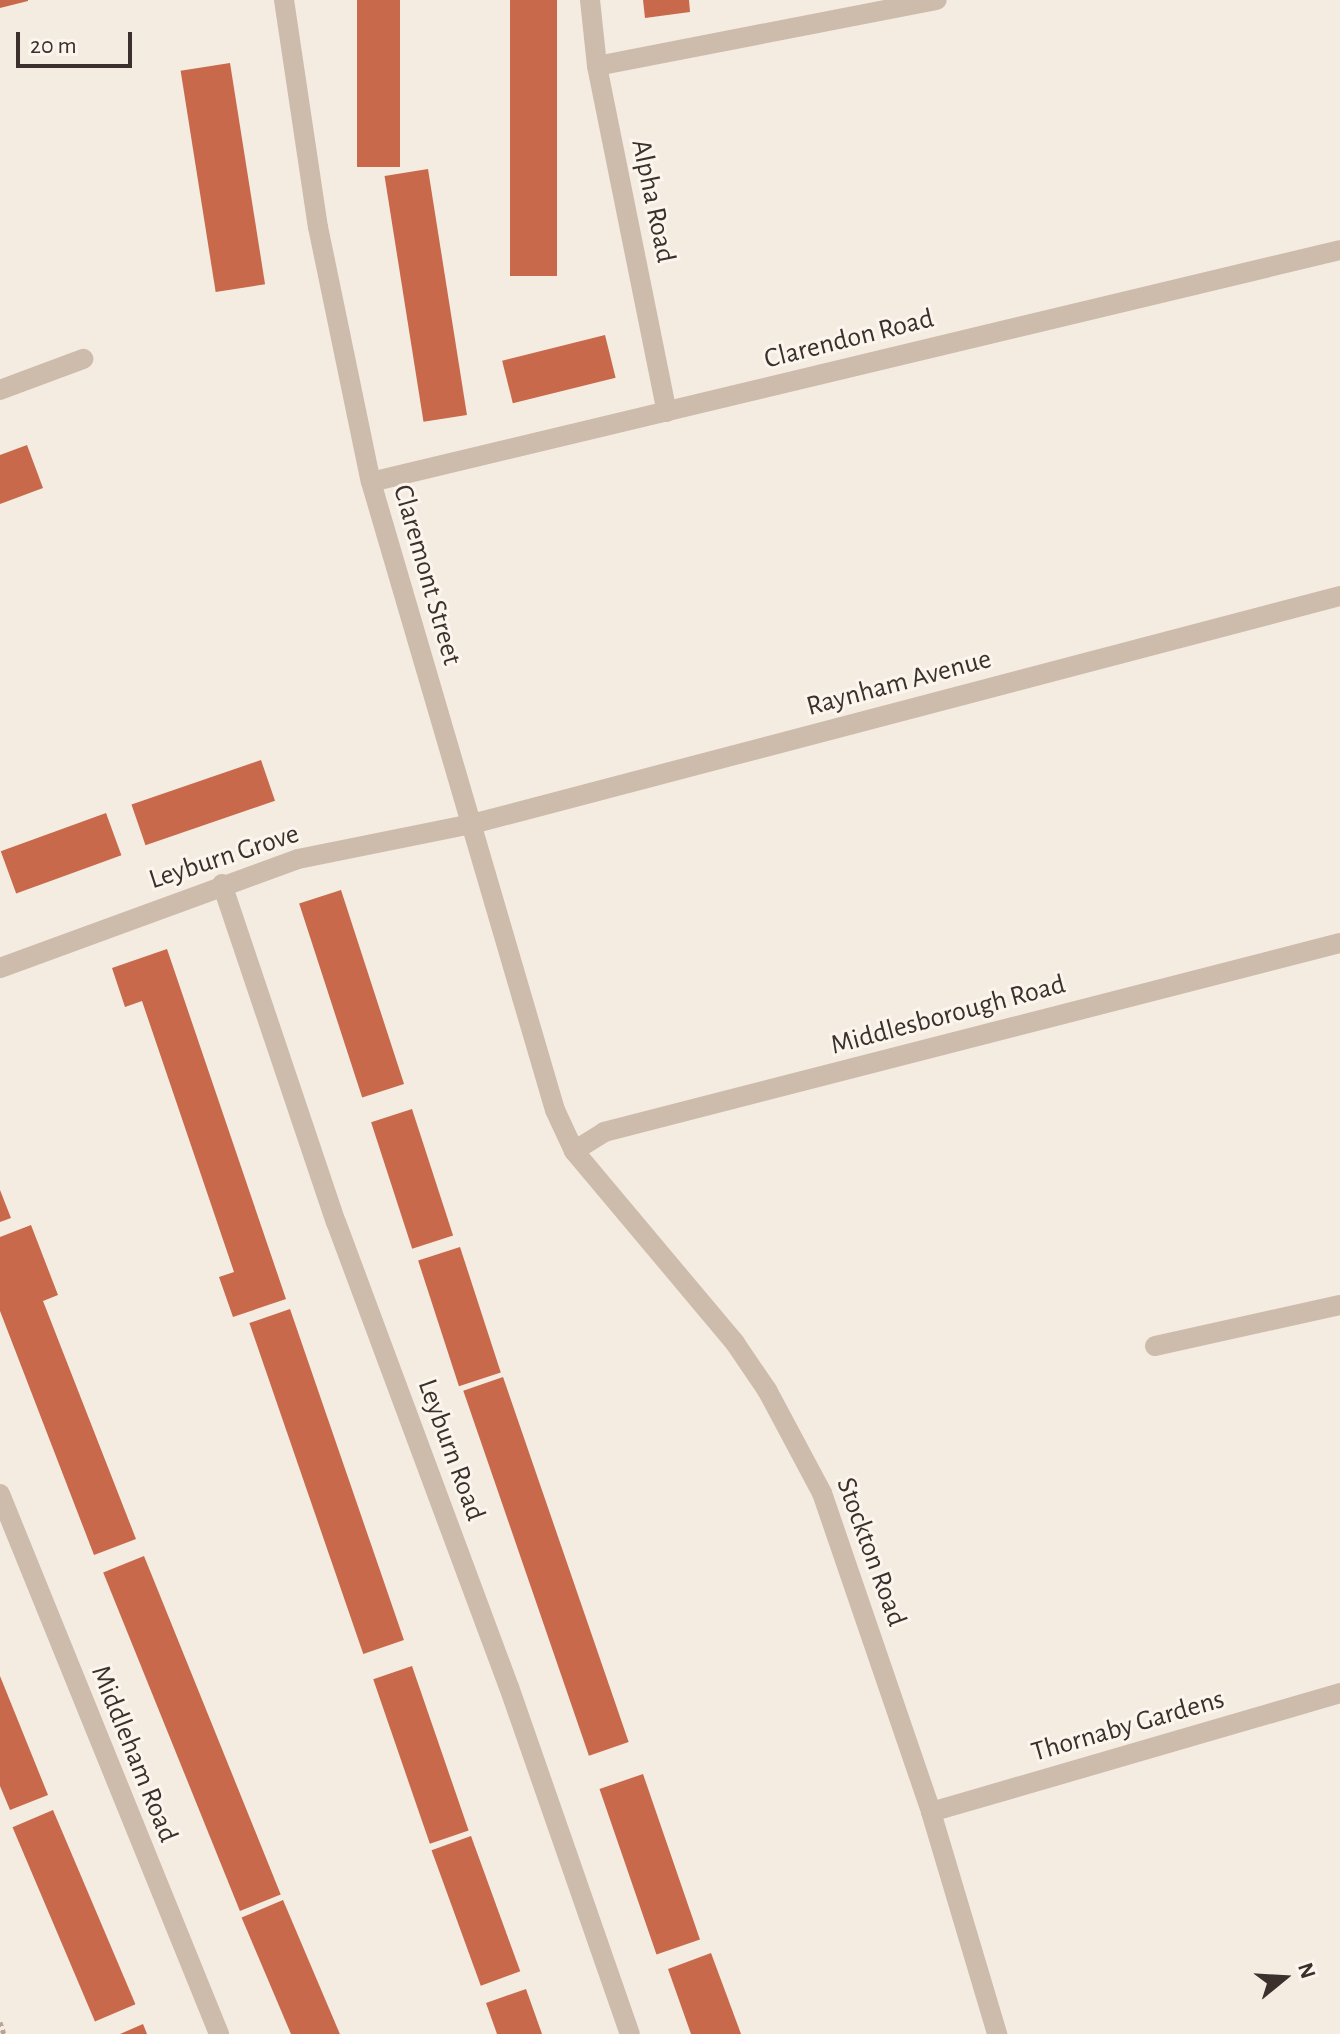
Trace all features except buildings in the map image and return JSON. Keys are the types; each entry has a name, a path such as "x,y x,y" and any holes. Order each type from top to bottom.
{"street":[{"name":"Claremont Street","path":"284,0 318,227 371,482 555,1110 574,1151"},
{"name":"Alpha Road","path":"590,0 597,66 667,412"},
{"path":"597,66 937,0"},
{"name":"Clarendon Road","path":"371,482 1340,250"},
{"path":"0,390 83,359"},
{"name":"Raynham Avenue","path":"472,824 1340,596"},
{"name":"Leyburn Grove","path":"0,968 222,884 298,859 472,824"},
{"name":"Leyburn Road","path":"222,884 336,1222 509,1687 630,2034"},
{"name":"Middlesborough Road","path":"574,1151 604,1132 1340,943"},
{"name":"Stockton Road","path":"574,1151 735,1343 767,1390 822,1493 931,1812 997,2034"},
{"path":"1155,1346 1340,1305"},
{"name":"Middleham Road","path":"0,1494 219,2034"},
{"name":"Thornaby Gardens","path":"931,1812 1340,1693"}],"path":[{"path":"0,2022 4,2034"}]}
